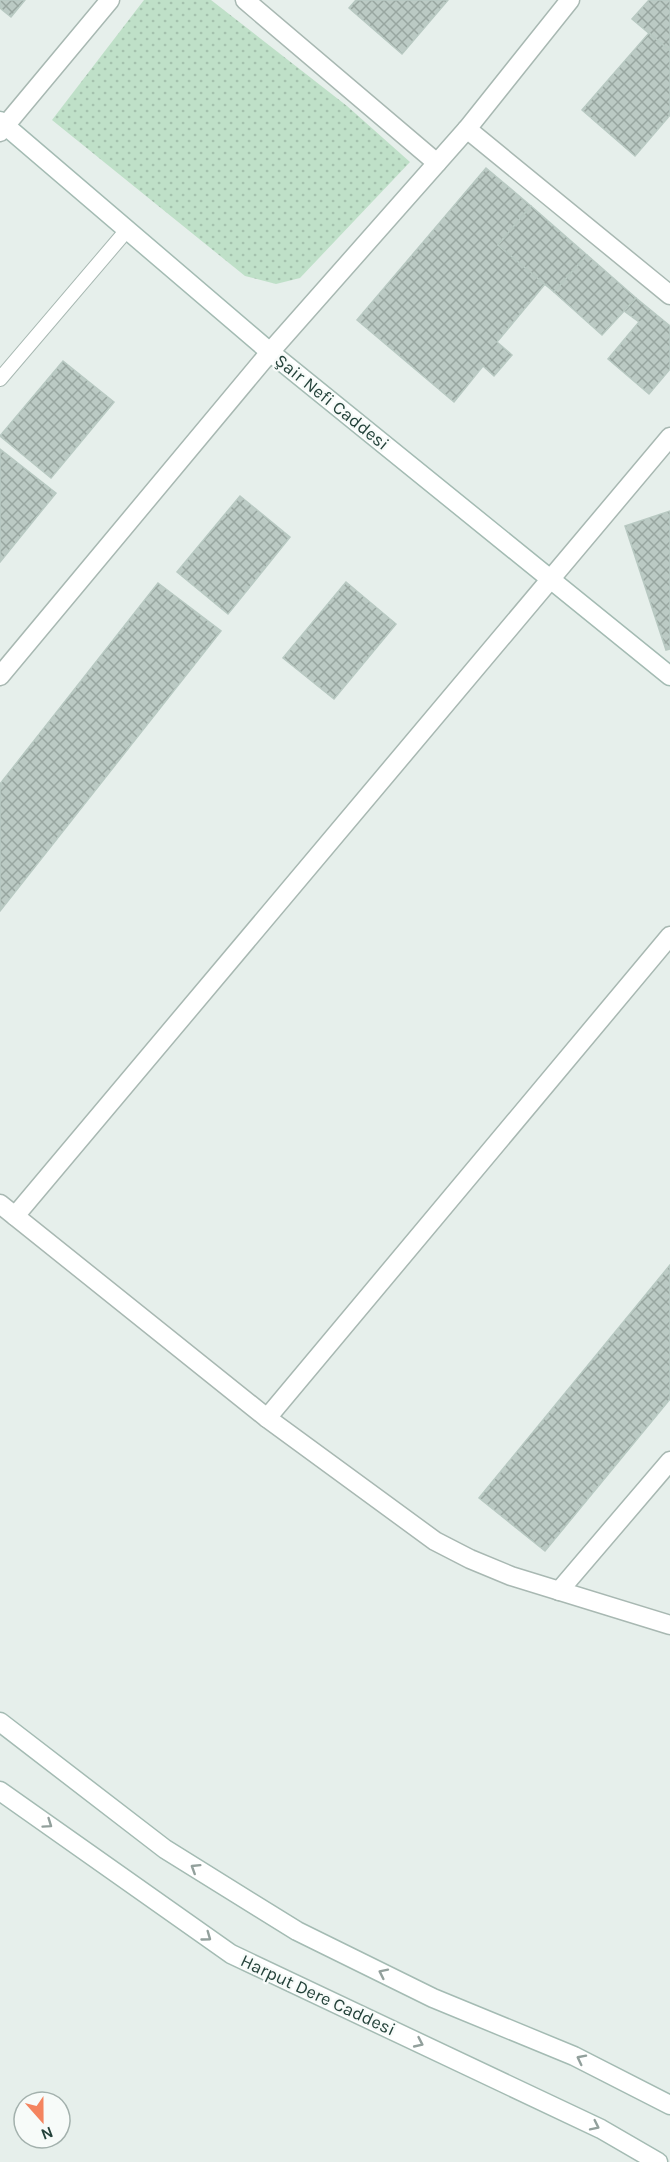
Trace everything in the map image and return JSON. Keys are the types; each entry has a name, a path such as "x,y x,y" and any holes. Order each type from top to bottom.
{"street":[{"path":"2,126 110,0"},
{"path":"245,0 437,163"},
{"path":"0,676 270,352 466,129 570,0"},
{"name":"Şair Nefi Caddesi","path":"2,126 270,352 670,676"},
{"path":"466,129 670,295"},
{"path":"15,1216 670,437"},
{"path":"267,1418 670,936"},
{"path":"0,1204 267,1418 435,1540 470,1559 511,1576 670,1624"},
{"path":"559,1592 670,1461"},
{"path":"0,1722 165,1849 297,1931 433,1998 574,2056 670,2106"},
{"name":"Harput Dere Caddesi","path":"0,1791 231,1954 602,2129 658,2162"}],"lane":[{"path":"0,380 127,230"}],"green space":[{"path":"144,0 211,0 347,106 410,162 300,278 276,284 245,276 52,120"}],"building":[{"path":"0,0 25,0 11,17 0,8"},
{"path":"356,0 448,0 402,54 349,8"},
{"path":"649,0 670,0 670,51 632,19"},
{"path":"649,33 670,51 670,115 635,156 582,110"},
{"path":"486,168 531,206 498,245 545,284 497,342 512,355 494,376 483,366 454,402 357,320"},
{"path":"531,206 587,255 554,292 498,245"},
{"path":"587,255 636,298 602,335 554,292"},
{"path":"636,298 670,326 670,369 649,394 608,359 639,322 624,311"},
{"path":"63,361 114,402 51,478 0,436"},
{"path":"0,449 56,493 0,562"},
{"path":"240,496 290,537 228,614 177,572"},
{"path":"670,511 670,649 666,650 625,526"},
{"path":"346,582 396,624 334,699 283,658"},
{"path":"158,583 221,631 0,911 0,784"},
{"path":"670,1265 670,1399 545,1551 479,1498"}]}
